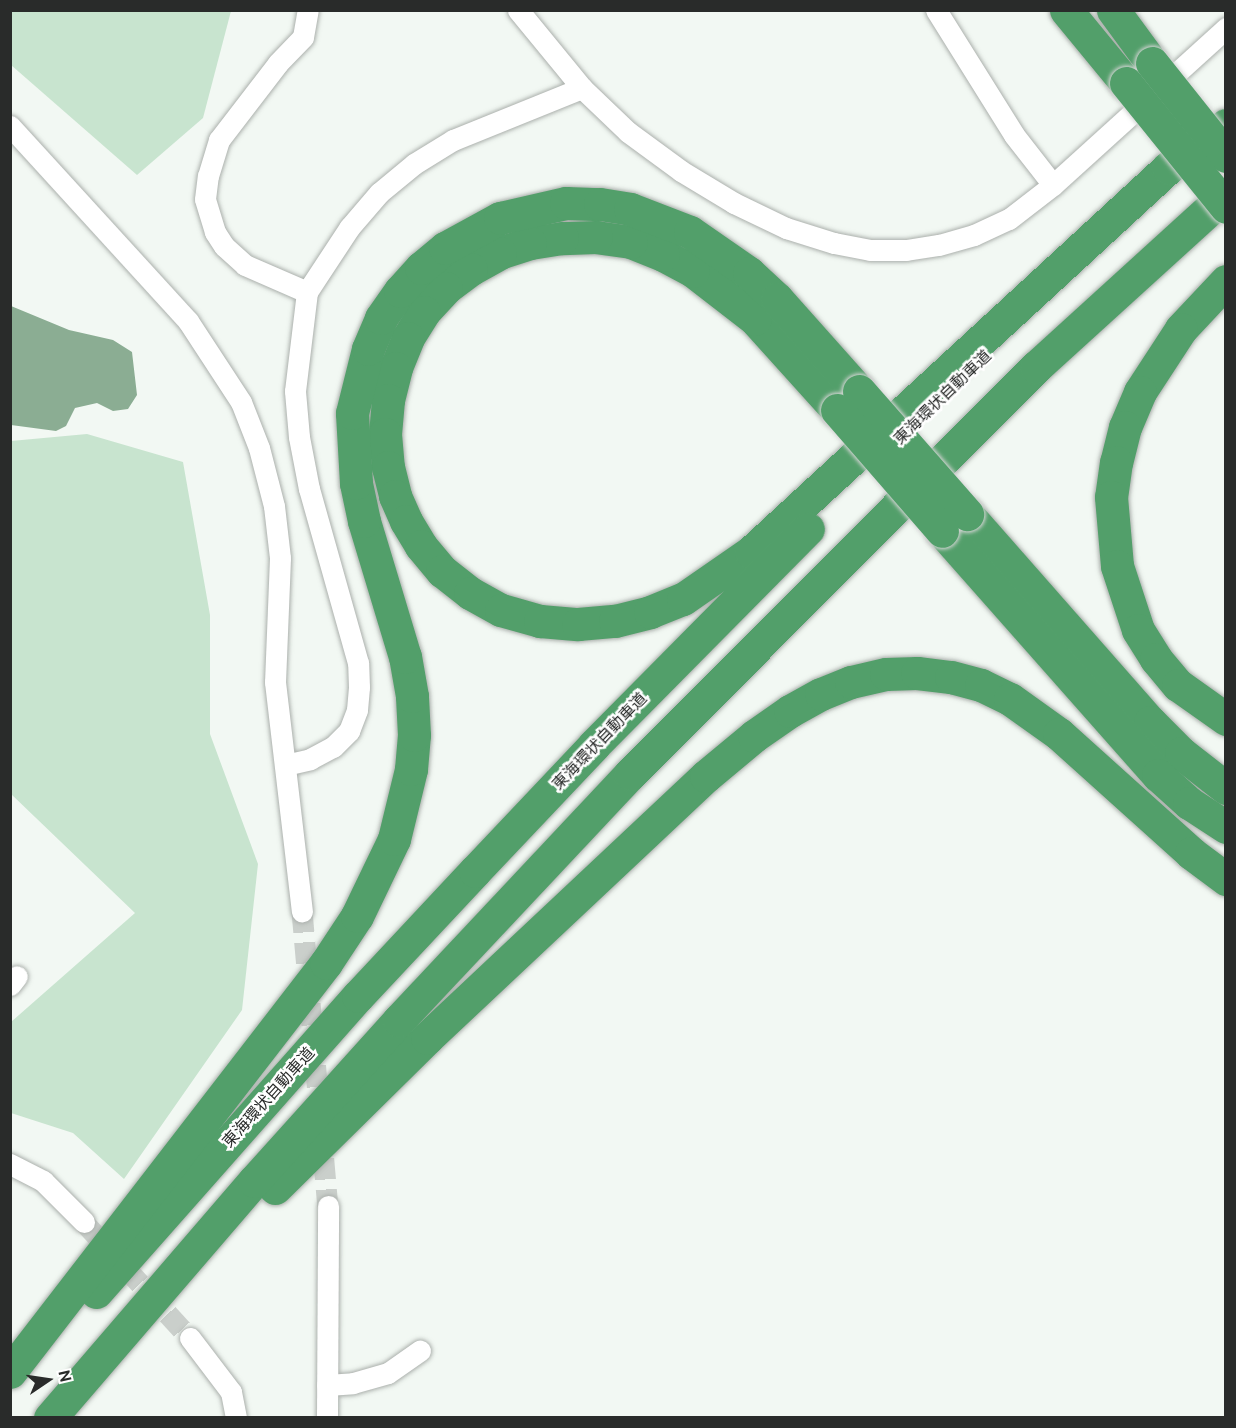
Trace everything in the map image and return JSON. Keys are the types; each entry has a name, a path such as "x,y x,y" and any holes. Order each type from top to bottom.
{"highway":[{"path":"1066,10 1226,207"},
{"path":"1113,10 1226,156"},
{"path":"848,401 754,319 693,271 631,242 596,237 562,238 530,243 500,253 471,269 446,288 424,312 408,338 396,368 388,400 385,434 388,467 395,496 405,521 421,546 442,571 470,593 501,610 540,621 578,624 615,621 650,612 684,599 751,552 1168,168 1226,127"},
{"name":"東海環状自動車道","path":"10,1390 358,996 594,745 863,474 1226,127"},
{"path":"50,1418 261,1172 460,954 630,774 1036,367 1226,194"},
{"path":"10,1372 326,963 357,916 394,839 411,769 414,735 412,696 405,657 358,493 352,413 368,349 381,318 400,291 421,268 446,248 500,218 566,203 630,209 690,232 749,273 777,299 848,401 954,522 1150,767 1189,803 1226,827"},
{"path":"1226,281 1181,330 1140,392 1125,427 1116,462 1111,497 1117,567 1138,630 1156,659 1178,685 1226,719"},
{"path":"954,522 1180,753 1226,788"},
{"path":"66,1418 236,1227 427,1038 706,776 754,736 790,711 821,694 851,682 886,674 917,673 951,677 991,690 1034,714 1059,734 1182,846 1226,879"}],"street":[{"path":"307,292 245,265 224,246 214,232 205,199 208,176 219,140 278,63 303,37 308,10"},
{"path":"518,10 582,88 628,132 681,171 734,203 786,228 834,243 870,250 906,250 974,235 1009,219 1053,184 1226,28"},
{"path":"936,10 1014,135 1053,184"},
{"path":"285,765 310,759 326,752 349,731 357,710 359,687 356,654 309,489 299,437 295,391 307,292 356,219 379,193 414,164 453,140 582,88"},
{"path":"10,126 188,321 241,402 259,448 274,506 280,558 275,682 302,911"},
{"path":"10,1164 43,1181 84,1222"},
{"path":"327,1418 328,1206"},
{"path":"190,1338 231,1392 236,1418"},
{"path":"327,1385 353,1383 388,1373 420,1351"}],"shaded area":[{"path":"11,10 231,10 203,118 137,175 11,65"},
{"path":"11,306 69,330 113,340 132,352 137,395 128,409 113,411 97,403 75,408 66,426 56,431 11,425"},
{"path":"87,434 183,462 210,615 210,734 258,864 242,1010 124,1179 73,1133 11,1113 11,1022 135,913 11,794 11,441"}],"tunnel":[{"path":"302,911 328,1206"},
{"path":"84,1222 190,1338"}]}
